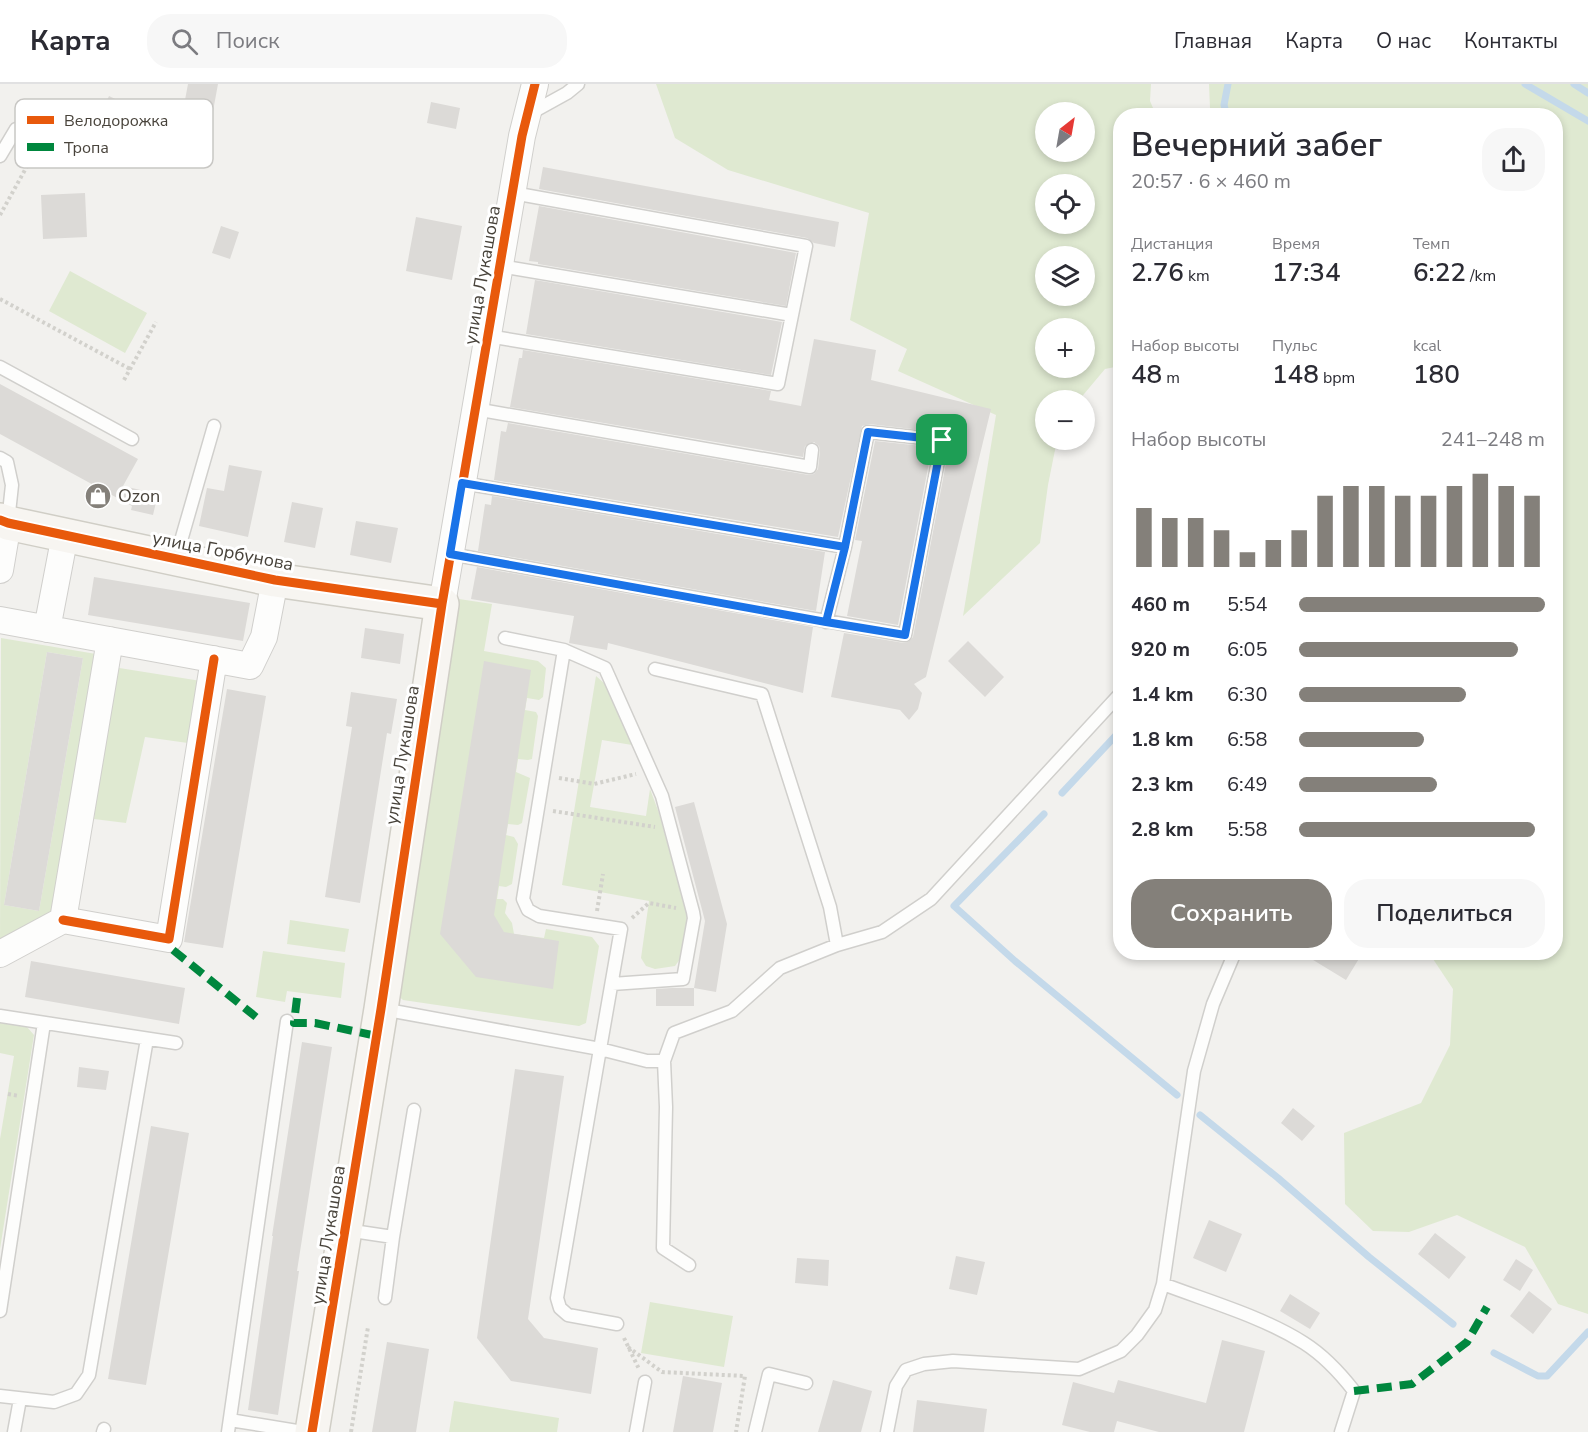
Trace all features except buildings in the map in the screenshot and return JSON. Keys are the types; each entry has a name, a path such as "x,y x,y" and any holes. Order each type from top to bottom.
{"street":[{"name":"улица Лукашова","path":"312,1432 381,1009 450,554 513,193 535,84"},
{"name":"улица Горбунова","path":"4,522 275,580 442,604"},
{"path":"0,570 4,522"},
{"path":"47,629 65,535"},
{"path":"0,620 250,666 264,637 275,580"},
{"path":"63,920 110,640"},
{"path":"0,954 63,920 169,939 214,659"}],"lane":[{"path":"528,114 567,93 578,84"},
{"path":"0,156 15,131"},
{"path":"488,336 778,384 806,246 513,193"},
{"path":"500,266 792,315"},
{"path":"0,367 132,439"},
{"path":"475,409 810,467 812,450"},
{"path":"176,558 214,426"},
{"path":"450,554 826,622 905,635 942,440 868,432 845,547 826,622"},
{"path":"0,458 8,462 12,485 4,522"},
{"path":"462,483 845,547"},
{"path":"505,638 564,650 605,668 662,796 694,918 683,979 612,984"},
{"path":"564,650 523,899 528,910 539,916 621,929 557,1298 560,1308 568,1315 617,1324"},
{"path":"655,669 762,694 830,908 837,945"},
{"path":"689,1265 663,1248 666,1107 664,1061 674,1033 732,1011 780,968 837,945 882,932 931,899 1113,702"},
{"path":"887,1432 896,1386 906,1370 924,1364 953,1361 1079,1370 1120,1351 1137,1335 1155,1310 1162,1284 1194,1071 1213,1004 1231,960"},
{"path":"381,1009 600,1049 647,1061 664,1061"},
{"path":"0,1016 176,1043"},
{"path":"287,1022 229,1426 303,1432"},
{"path":"0,1311 44,1023"},
{"path":"0,1396 54,1402 76,1394 89,1376 147,1039"},
{"path":"385,1298 414,1110"},
{"path":"345,1230 393,1237"},
{"path":"1162,1284 1254,1318 1305,1343 1338,1371 1354,1391 1341,1432"},
{"path":"754,1432 769,1374 806,1383"},
{"path":"636,1432 645,1382"},
{"path":"14,1432 20,1399"}],"path":[{"path":"0,215 26,168"},
{"path":"0,299 130,369"},
{"path":"124,380 156,322"},
{"path":"543,776 594,784 651,771"},
{"path":"538,808 671,829"},
{"path":"595,924 603,874"},
{"path":"621,929 649,903 693,912"},
{"path":"617,1324 645,1382"},
{"path":"351,1432 368,1327"},
{"path":"628,1347 663,1372 745,1376 736,1432"}],"green space":[{"path":"656,84 1151,84 1150,101 1153,108 1113,108 1113,367 1105,369 1087,390 1035,390 1035,450 1055,450 1040,543 963,616 996,415 898,371 907,349 850,320 869,213 728,170 675,138"},
{"path":"1209,84 1588,84 1588,1314 1558,1304 1525,1247 1457,1215 1409,1232 1373,1231 1345,1204 1344,1133 1421,1103 1450,1045 1453,989 1434,960 1563,960 1563,108 1210,108"},
{"path":"70,271 147,313 125,353 49,311"},
{"path":"459,599 492,604 484,651 538,661 546,668 543,697 539,700 527,698 525,710 536,712 538,716 532,759 518,759 516,772 530,778 522,823 508,824 506,835 514,837 518,844 512,884 506,887 499,886 497,899 503,899 507,903 505,913 512,923 514,934 544,938 546,929 592,937 599,946 586,1023 579,1026 403,1000 396,994 452,610"},
{"path":"1,638 96,654 53,915 0,945","holes":["47,652 83,658 39,911 4,905"]},
{"path":"113,667 201,681 195,744 145,737 126,823 94,819"},
{"path":"596,676 604,683 632,745 602,740 590,807 646,816 650,789 659,813 687,916 683,955 675,966 655,969 646,966 641,958 649,901 562,885"},
{"path":"290,920 349,929 345,952 287,944"},
{"path":"263,951 345,963 341,998 287,991 285,1002 256,997"},
{"path":"0,1023 27,1027 34,1035 0,1249 0,1139 14,1056 0,1053"},
{"path":"650,1302 733,1316 724,1367 641,1353"},
{"path":"454,1401 559,1418 557,1432 449,1432"}],"waterway":[{"path":"1225,108 1228,84"},
{"path":"1525,84 1588,121"},
{"path":"1574,84 1588,93"},
{"path":"1062,793 1113,738"},
{"path":"1044,814 954,906 1015,961 1177,1095"},
{"path":"1200,1115 1278,1178 1369,1257 1453,1324"},
{"path":"1494,1353 1538,1376 1547,1376 1588,1332"}],"marked path":[{"path":"173,950 256,1017"},
{"path":"297,998 294,1023 315,1023 377,1036"},
{"path":"1354,1391 1412,1384 1467,1342 1487,1307"}],"cycle path":[{"path":"312,1432 381,1009 442,604 522,136 535,84"},
{"path":"0,520 275,580 442,604"},
{"path":"63,920 169,939 214,659"}],"place":[{"name":"Ozon","path":"98,496"}],"route":[{"path":"942,440 868,432 845,547 826,622 450,554 462,483 845,547 826,622 905,635 942,440"}]}
